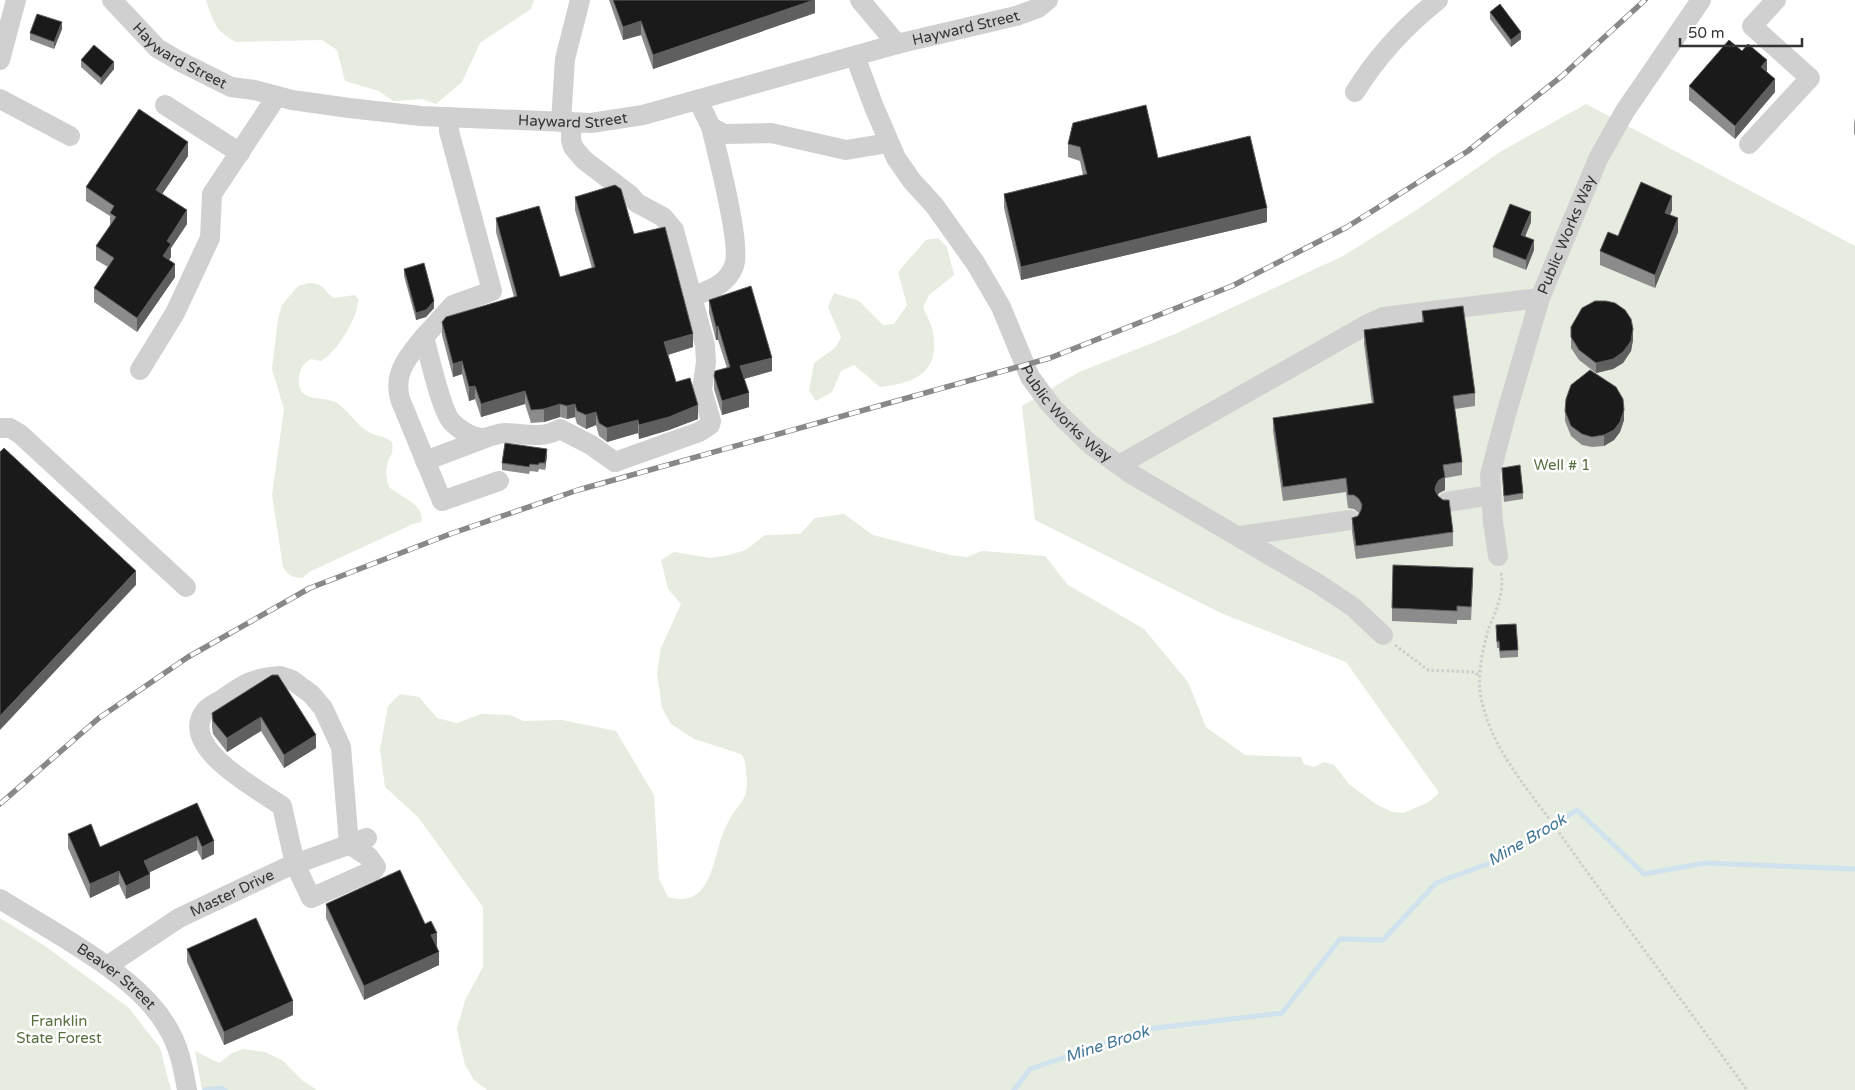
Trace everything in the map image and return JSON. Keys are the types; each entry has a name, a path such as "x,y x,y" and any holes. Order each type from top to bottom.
{"street":[{"path":"0,60 16,0"},
{"name":"Hayward Street","path":"112,0 157,48 179,62 231,87 349,108 421,116 591,123 644,115 897,44 1027,12 1038,8 1048,0"},
{"path":"425,461 486,438 506,433 539,436 560,429 591,445 614,462 707,428 710,425 711,421 702,390 706,362 705,345 674,230 663,217 637,203 630,195 584,160 573,146 571,140 566,122 565,59 580,0"},
{"path":"860,0 897,44"},
{"path":"1355,92 1370,68 1407,25 1438,0"},
{"name":"Public Works Way","path":"1498,556 1490,475 1540,298 1598,159 1625,111 1701,0"},
{"path":"1749,144 1810,78 1752,26 1776,0"},
{"name":"Public Works Way","path":"856,56 888,144 905,172 934,205 976,264 1001,307 1025,366 1049,403 1091,445 1119,466 1145,483 1240,536 1340,598 1364,616 1383,635"},
{"path":"140,370 175,313 210,238 212,194 277,96"},
{"path":"0,99 70,136"},
{"path":"692,297 715,288 726,279 735,265 736,256 730,214 711,126 698,100"},
{"path":"165,105 240,153"},
{"path":"450,117 449,131 492,291 454,305 411,353 397,381 400,399 442,501 499,481"},
{"path":"711,126 724,134 771,134 846,150 888,144"},
{"path":"1119,466 1368,324 1383,318 1540,298"},
{"path":"424,337 450,420 468,433 480,438 486,438"},
{"path":"0,428 10,428 20,434 186,587"},
{"path":"1447,502 1491,495"},
{"path":"1240,536 1350,520"},
{"path":"280,676 292,680 311,694 322,708 342,747 358,841 376,867 374,870 311,898 295,864 282,806 221,764 208,750 202,739 202,717 207,709 248,682 263,678 280,676"},
{"name":"Master Drive","path":"107,966 179,918 295,864 358,841"},
{"name":"Beaver Street","path":"0,899 107,966 148,1001 166,1024 179,1052 187,1085"}],"path":[{"path":"1498,556 1502,577 1501,593 1488,634 1479,687 1483,706 1499,747 1613,909 1696,1018 1747,1090"},
{"path":"1383,635 1425,668 1434,671 1475,672 1480,677"}],"green space":[{"path":"206,0 534,0 531,9 480,43 462,82 436,104 422,99 393,101 379,91 345,81 337,50 322,40 236,42 223,34 216,25"},
{"name":"Well # 1","path":"1586,104 1855,246 1855,1090 487,1090 474,1080 465,1065 457,1029 465,1000 483,967 483,907 418,817 385,787 380,749 388,706 400,694 419,697 437,718 457,723 481,714 510,715 524,721 562,720 616,731 654,795 659,879 668,897 683,899 695,895 710,876 722,836 731,816 743,801 747,782 745,762 741,754 694,739 671,724 662,708 657,673 661,648 681,604 668,589 661,560 674,552 710,558 729,555 746,550 765,535 800,534 815,518 844,514 873,535 950,555 967,557 982,551 1045,556 1068,585 1144,629 1188,682 1206,727 1245,755 1301,757 1304,764 1314,767 1324,762 1334,765 1349,784 1376,804 1392,812 1403,813 1427,803 1438,794 1438,791 1346,662 1223,614 1035,520 1022,406 1079,372 1175,334 1343,256 1418,209 1500,152"},
{"path":"938,238 947,247 954,275 929,295 923,307 933,333 934,347 928,367 914,379 880,387 854,365 841,371 832,392 816,401 809,391 814,363 836,347 841,337 828,307 834,293 859,301 883,325 894,324 907,305 898,272 926,240"},
{"path":"308,283 318,284 334,298 355,295 358,299 355,315 340,343 321,361 311,359 303,366 299,377 301,391 311,397 335,402 370,433 392,442 392,453 386,471 389,487 416,506 422,516 421,522 309,572 303,578 297,578 287,573 283,567 272,495 284,409 272,369 278,319 282,305 298,286"},
{"name":"Franklin State Forest","path":"0,918 45,946 129,1008 160,1048 171,1090 0,1090"},
{"path":"243,1049 265,1052 282,1060 303,1081 317,1090 202,1090 195,1051 219,1063 232,1053"}],"building":[{"path":"613,0 814,0 653,55 641,21 623,27"},
{"path":"1500,4 1521,32 1511,40 1490,12"},
{"path":"37,14 62,22 54,42 30,33"},
{"path":"1729,40 1742,51 1748,44 1767,60 1761,67 1775,79 1735,126 1689,86"},
{"path":"94,45 114,62 101,78 81,60"},
{"path":"1146,105 1158,158 1250,136 1267,208 1021,267 1004,194 1087,174 1080,147 1068,144 1073,123"},
{"path":"139,109 188,142 156,190 187,210 167,241 171,244 163,256 175,264 137,318 94,288 114,258 96,246 116,217 110,213 114,206 86,187"},
{"path":"1641,182 1672,196 1665,213 1678,218 1655,275 1600,251 1608,232 1618,236"},
{"path":"615,185 621,189 634,234 665,227 693,334 664,342 676,382 690,378 698,405 669,417 639,425 638,420 607,428 599,423 596,412 586,415 577,411 575,404 567,406 560,404 544,409 531,410 525,391 481,404 475,386 469,387 462,361 453,364 442,322 446,317 517,296 496,218 539,206 560,277 595,267 575,197"},
{"path":"1510,204 1531,212 1521,235 1534,240 1526,260 1493,247"},
{"path":"424,263 434,301 426,310 416,313 404,269"},
{"path":"751,286 772,358 740,366 749,393 722,401 714,376 715,371 730,367 709,300"},
{"path":"1595,301 1615,303 1625,310 1631,319 1633,329 1631,341 1623,352 1613,359 1596,363 1579,350 1571,337 1571,327 1582,308"},
{"path":"1463,306 1475,393 1453,396 1462,462 1443,465 1445,477 1439,480 1435,490 1443,500 1449,500 1453,532 1356,546 1352,518 1358,516 1362,505 1354,495 1348,495 1346,478 1283,487 1273,418 1374,403 1364,330 1424,322 1422,311"},
{"path":"1590,370 1616,387 1623,399 1624,410 1620,422 1614,430 1604,435 1592,437 1582,434 1571,426 1565,411 1566,399 1571,385"},
{"path":"505,443 547,449 545,463 539,463 538,465 530,464 529,467 502,463"},
{"path":"4,448 136,571 0,716 0,452"},
{"path":"1520,465 1523,493 1504,496 1502,468"},
{"path":"1393,565 1473,568 1471,607 1457,606 1457,611 1392,608"},
{"path":"1516,624 1518,650 1500,651 1499,641 1497,642 1496,625"},
{"path":"272,675 278,675 316,735 284,755 261,717 227,738 213,721 212,713"},
{"path":"197,803 214,841 202,847 197,836 144,861 150,874 126,886 119,871 90,884 68,834 91,824 100,847"},
{"path":"400,870 425,924 431,921 437,933 431,935 439,952 364,986 326,904"},
{"path":"256,918 293,1001 224,1032 187,949"}],"waterway":[{"name":"Mine Brook","path":"1014,1090 1030,1069 1147,1029 1282,1013 1340,939 1383,940 1436,883 1496,861 1577,810 1644,874 1705,863 1855,869"},
{"name":"Mine Brook","path":"205,1090 220,1088 225,1090"}],"railway":[{"path":"0,804 99,718 188,657 310,588 450,534 578,490 1050,358 1232,286 1347,227 1468,151 1562,76 1645,0"}]}
